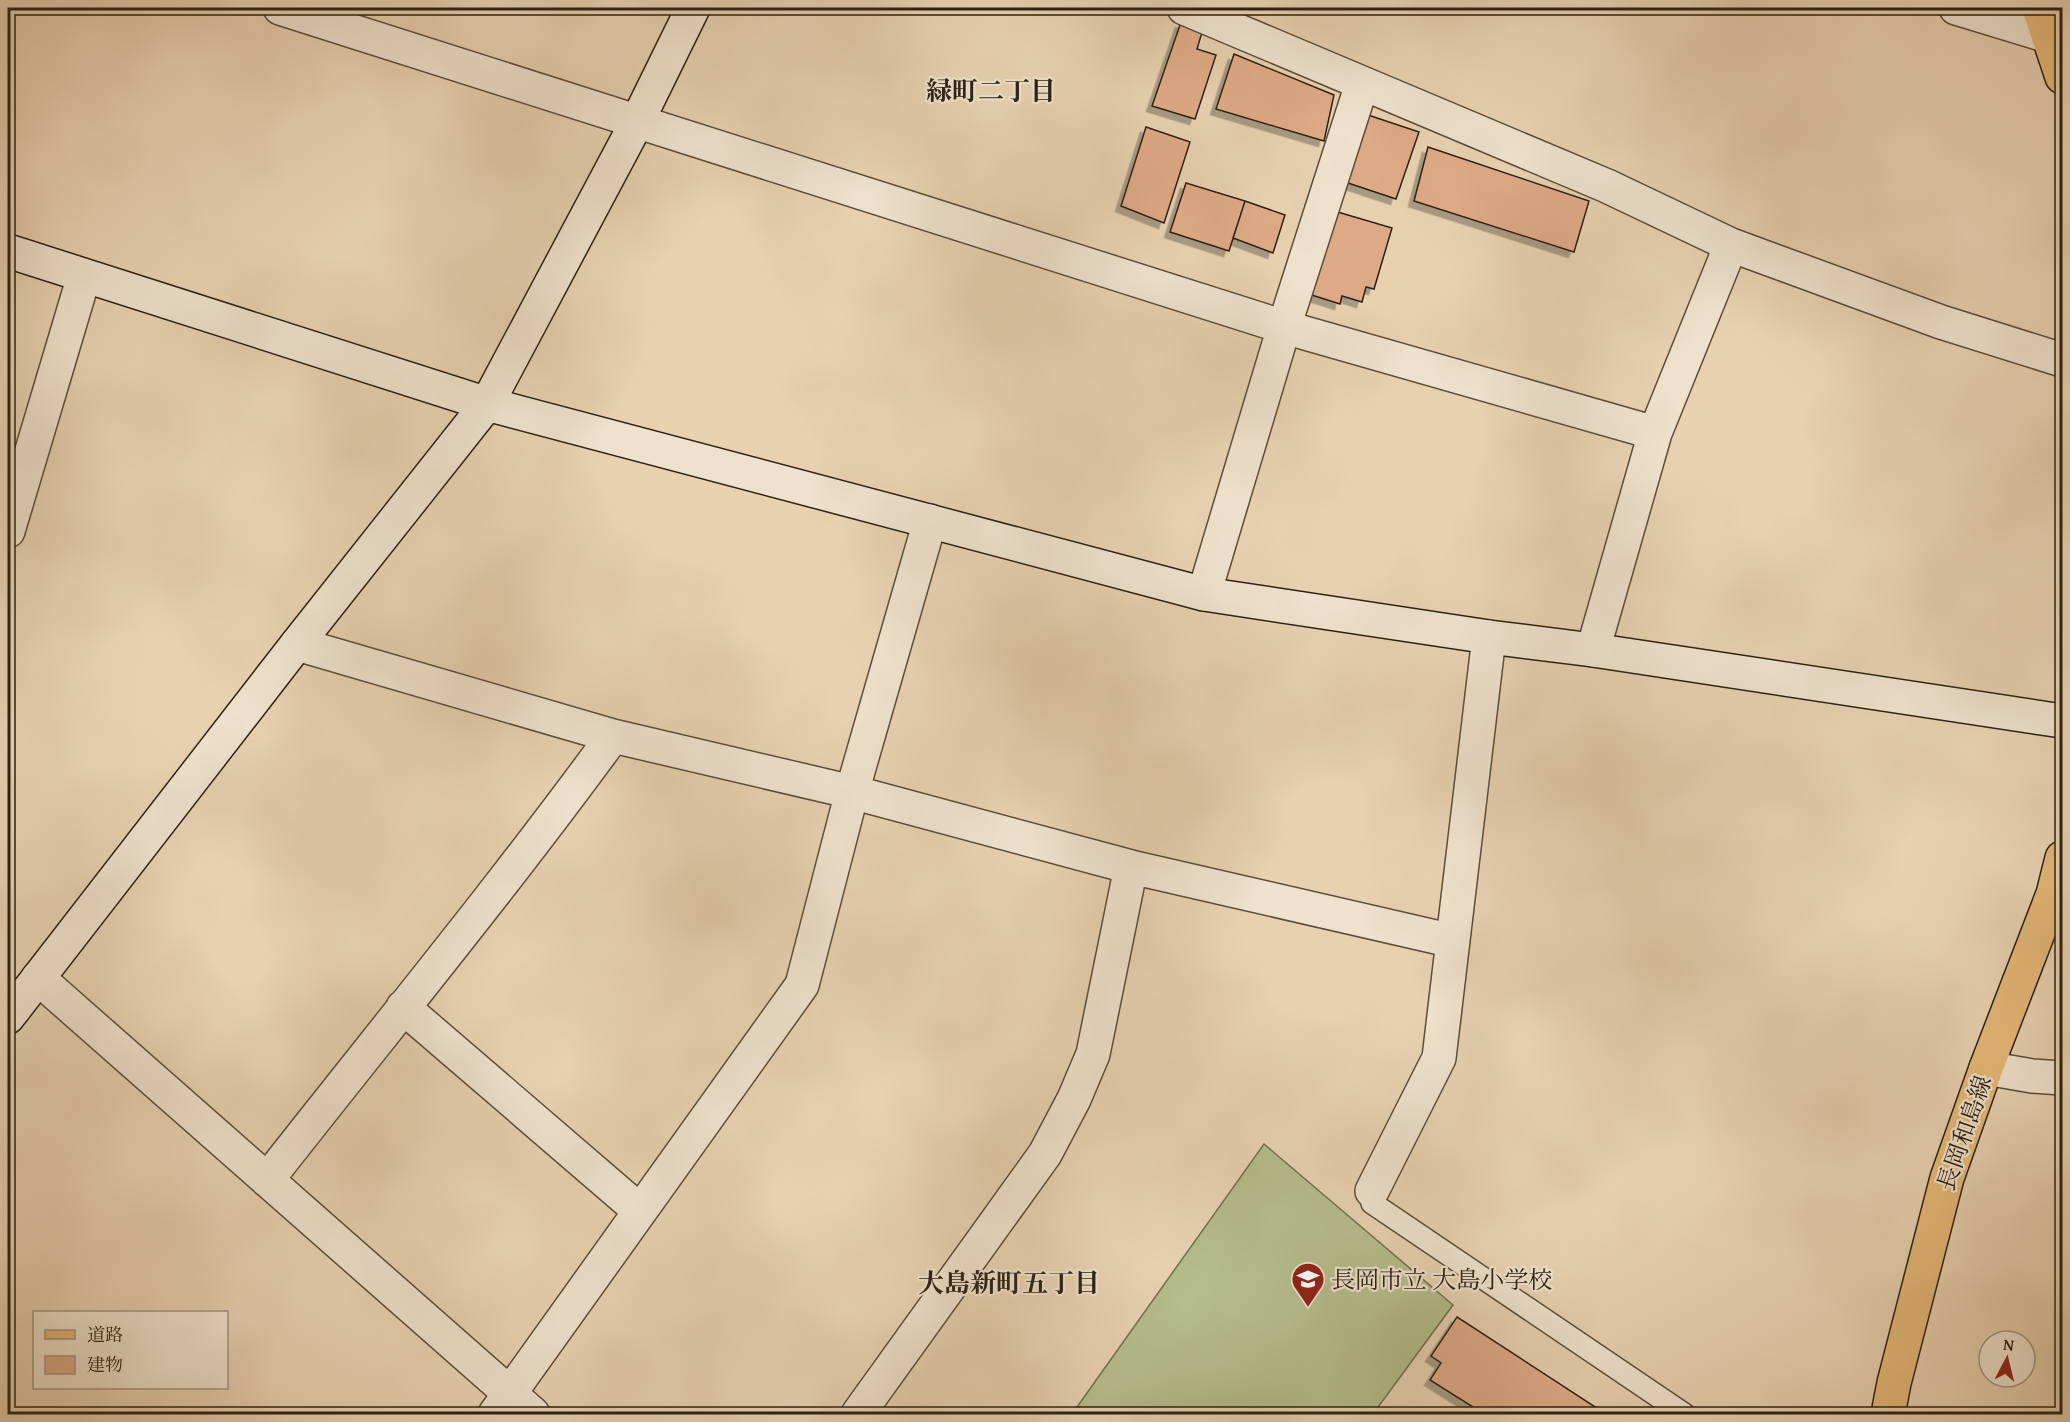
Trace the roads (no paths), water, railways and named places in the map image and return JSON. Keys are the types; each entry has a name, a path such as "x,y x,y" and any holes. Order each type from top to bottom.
{"main road":[{"path":"2043,22 2062,77"},
{"name":"長岡和島線","path":"1888,1414 1947,1178 1986,1068 2054,894 2062,858"}],"street":[{"path":"280,8 1284,327 1655,434"},
{"path":"8,1017 297,644 487,404 637,122 693,8"},
{"path":"1184,8 1607,186 1731,245 1941,322 2062,360"},
{"path":"1956,8 2043,22"},
{"path":"1204,594 1284,327 1362,84"},
{"path":"1593,650 1655,434 1731,245"},
{"path":"8,251 487,404 1204,594 2062,721"},
{"path":"8,531 84,276"},
{"path":"38,978 267,1180 513,1408 640,1210 802,985 852,792 930,521"},
{"path":"1372,1191 1439,1058 1489,637"},
{"path":"297,644 613,736 852,792 1131,867 1453,941"},
{"path":"267,1180 469,926 613,736"},
{"path":"858,1414 1045,1154 1074,1099 1093,1054 1131,867"},
{"path":"403,1007 640,1210"},
{"path":"1986,1068 2032,1076 2062,1078"}],"lane":[{"path":"1372,1191 1372,1203 1684,1414"}],"place":[{"name":"長岡市立 大島小学校","path":"1308,1308"}],"district":[{"name":"緑町二丁目","path":"991,90"},
{"name":"大島新町五丁目","path":"1009,1282"}]}
